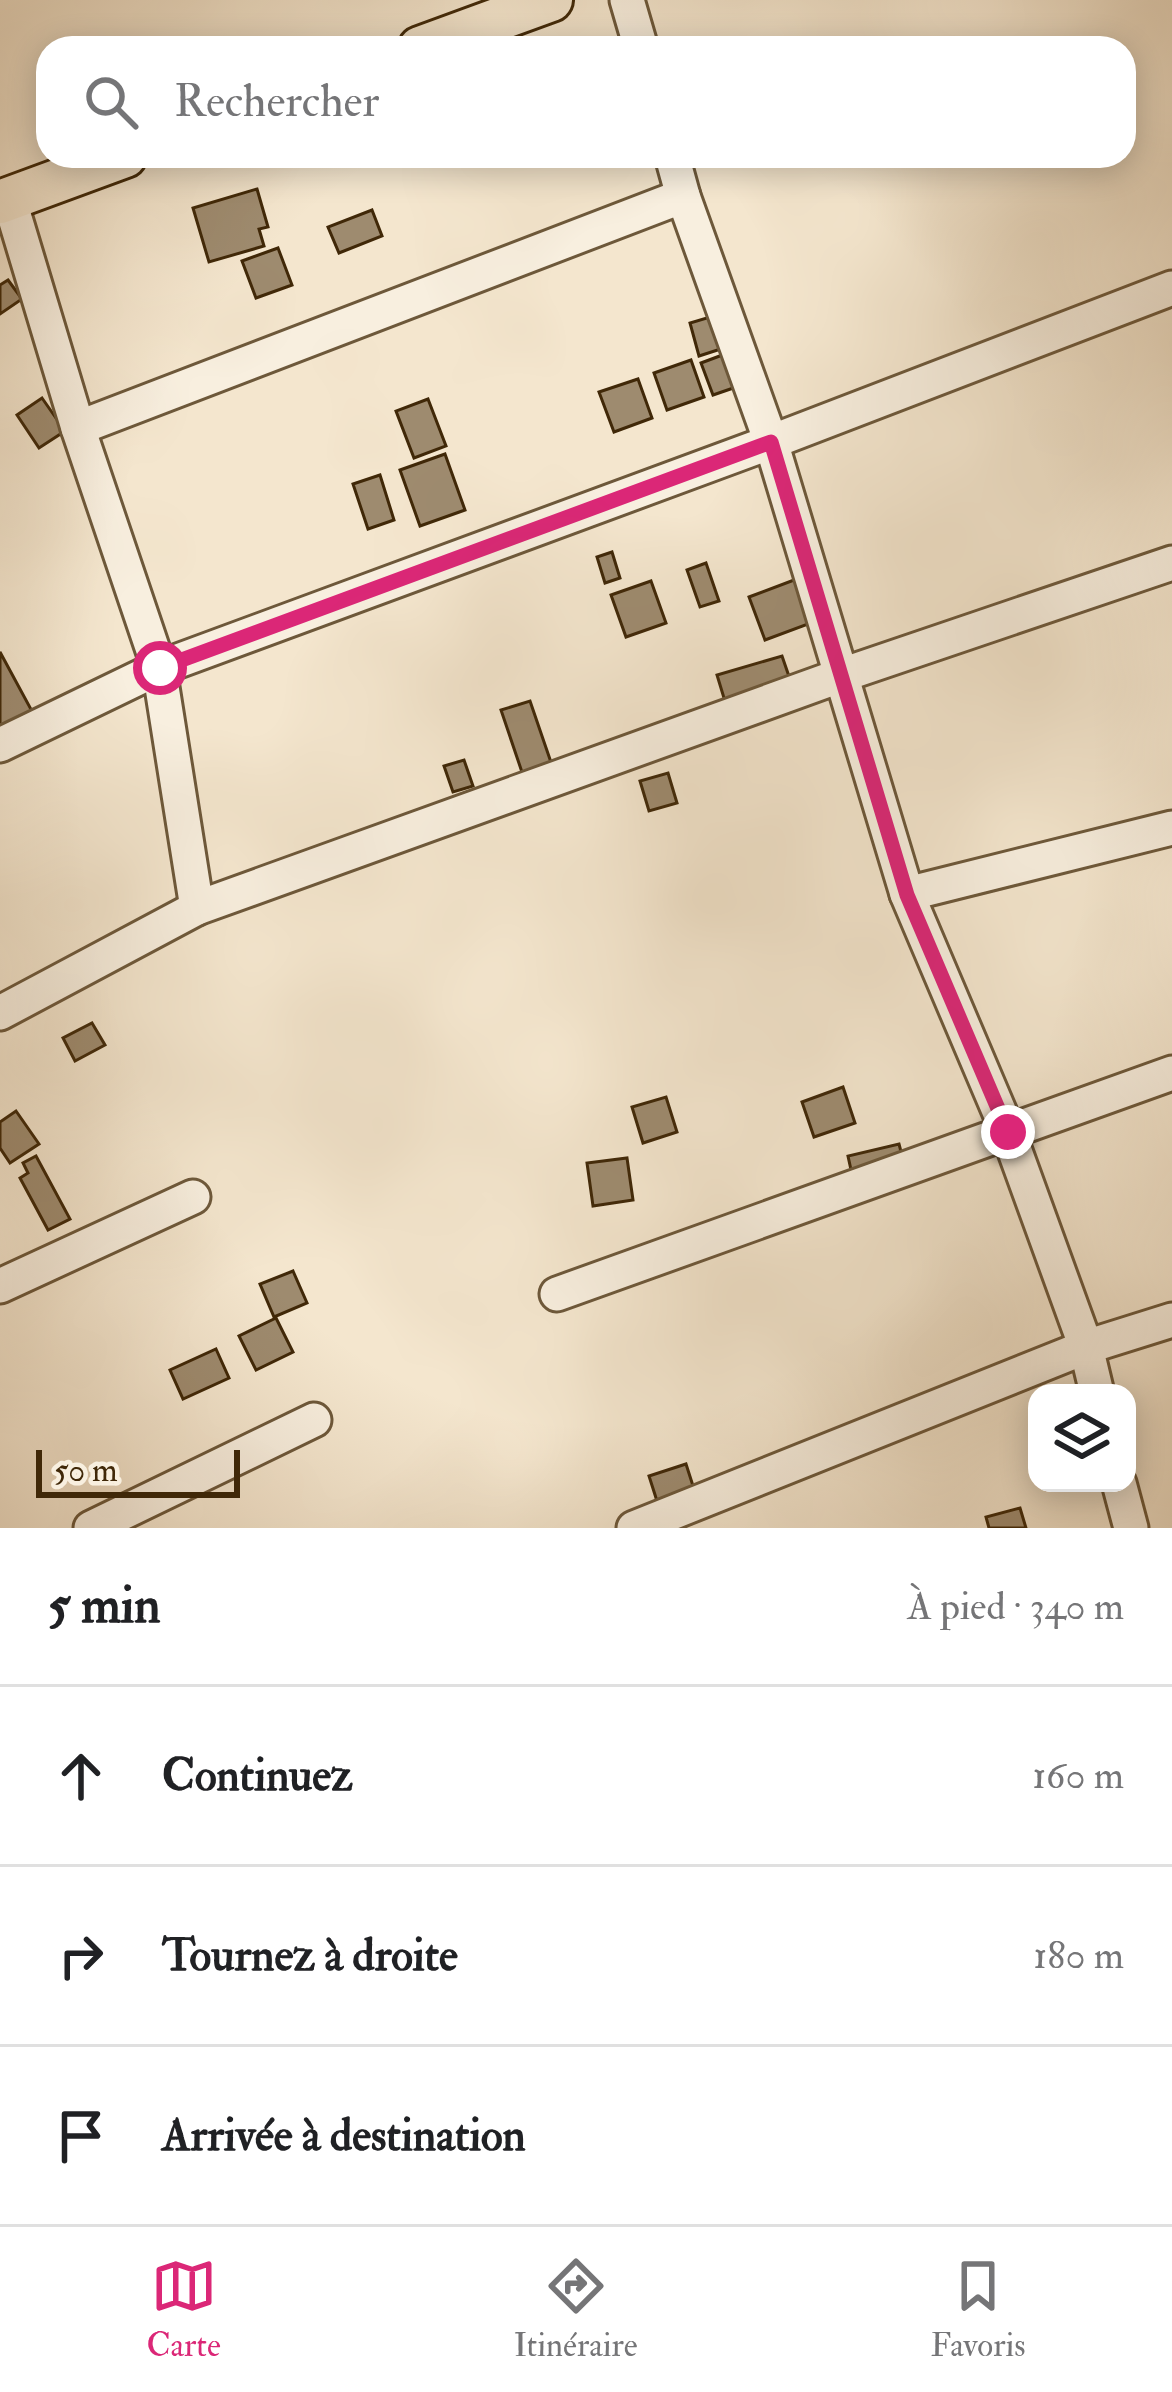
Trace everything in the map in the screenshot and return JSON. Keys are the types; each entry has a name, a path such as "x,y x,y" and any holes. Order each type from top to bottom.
{"main road":[{"path":"453,36 551,0"},
{"path":"4,200 92,168"}],"street":[{"path":"627,0 638,36"},
{"path":"675,168 771,442 907,895 1008,1132 1086,1347 1095,1384"},
{"path":"78,428 683,196"},
{"path":"4,200 160,668 197,908"},
{"path":"0,746 160,668 1172,288"},
{"path":"0,1013 197,908 842,675 1172,563"},
{"path":"907,895 1172,828"},
{"path":"556,1294 1172,1073"},
{"path":"0,1286 193,1197"},
{"path":"634,1528 1086,1347 1172,1319"},
{"path":"91,1528 314,1420"},
{"path":"1122,1492 1131,1528"}],"building":[{"path":"257,189 268,227 259,229 264,246 209,262 193,208"},
{"path":"372,210 382,236 339,253 328,227"},
{"path":"278,248 292,285 256,298 242,261"},
{"path":"8,280 22,299 0,314 0,285"},
{"path":"720,314 730,346 699,356 690,323"},
{"path":"733,351 745,384 713,395 701,363"},
{"path":"691,360 704,397 667,410 654,373"},
{"path":"638,379 652,418 614,432 599,392"},
{"path":"42,398 65,431 39,448 17,415"},
{"path":"428,399 446,446 414,458 396,411"},
{"path":"445,454 465,510 420,526 400,470"},
{"path":"380,475 394,520 368,529 353,484"},
{"path":"612,552 620,578 605,583 597,557"},
{"path":"706,563 719,601 700,607 687,570"},
{"path":"802,577 819,620 765,640 749,597"},
{"path":"651,581 666,623 626,637 611,595"},
{"path":"0,652 33,713 0,730"},
{"path":"782,656 793,688 727,708 717,675"},
{"path":"530,701 555,774 526,784 501,710"},
{"path":"464,760 473,786 453,792 444,766"},
{"path":"668,773 677,803 649,811 640,781"},
{"path":"92,1023 105,1045 75,1061 63,1038"},
{"path":"843,1087 855,1123 814,1137 802,1102"},
{"path":"666,1097 677,1132 643,1143 632,1107"},
{"path":"16,1111 39,1144 10,1163 0,1148 0,1122"},
{"path":"899,1144 905,1167 853,1179 848,1156"},
{"path":"36,1156 70,1219 48,1230 20,1178 28,1173 23,1163"},
{"path":"627,1158 633,1200 593,1206 587,1163"},
{"path":"293,1271 307,1303 274,1317 260,1284"},
{"path":"276,1318 293,1352 256,1370 239,1336"},
{"path":"216,1349 229,1378 183,1399 170,1370"},
{"path":"686,1464 694,1489 657,1501 649,1476"},
{"path":"1020,1508 1026,1528 989,1528 986,1517"}],"route":[{"path":"160,668 771,442 907,895 1008,1132"}]}
